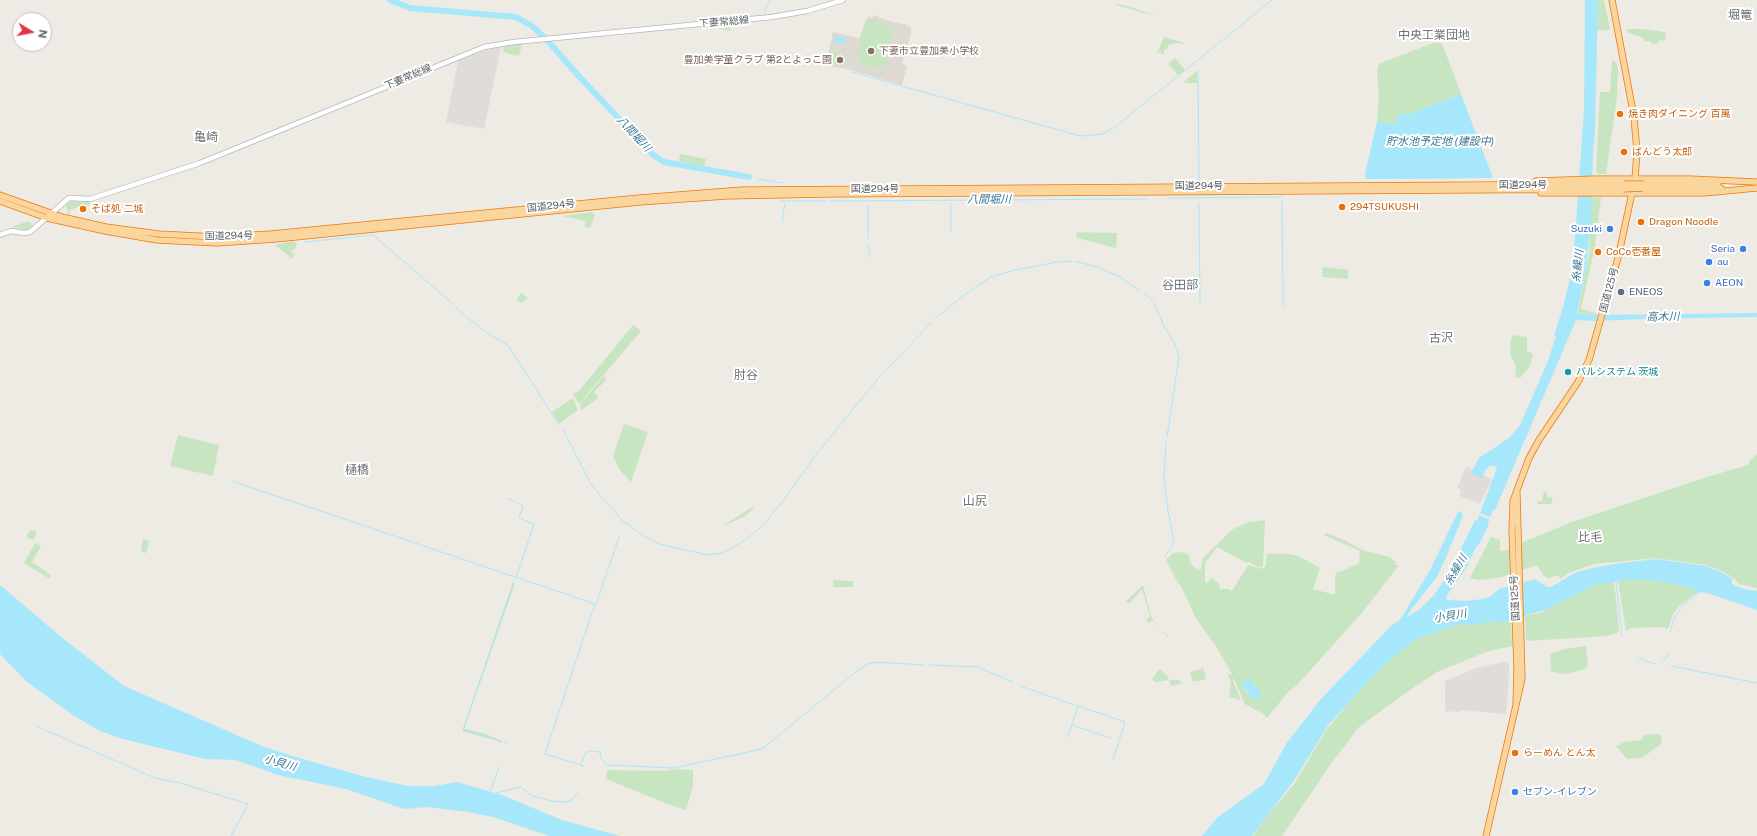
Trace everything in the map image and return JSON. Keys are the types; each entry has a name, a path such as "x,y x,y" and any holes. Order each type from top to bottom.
{"highway":[{"name":"国道125号","path":"1486,836 1522,679 1519,650 1515,542 1517,492 1524,468 1533,449 1584,371 1589,360 1603,313 1633,194 1637,152 1635,127 1612,0"},
{"path":"1493,187 1595,186 1635,179 1708,179 1757,182"},
{"path":"1644,186 1757,182"},
{"path":"1595,186 1633,194 1704,193 1757,188"},
{"path":"1493,187 1644,186 1757,188"},
{"name":"国道294号","path":"0,201 105,231 157,240 217,243 297,237 640,202 734,196 1493,187"},
{"name":"国道294号","path":"0,195 49,215"}],"main road":[{"name":"下妻常総線","path":"0,235 11,231 24,233 30,232 69,198 90,198 200,163 460,55 490,45 772,17 802,12 843,0"}],"shaded area":[{"name":"下妻市立豊加美小学校","path":"874,15 885,20 907,25 911,28 911,34 902,63 907,66 902,85 851,70 826,65 833,32 859,38 866,20 869,16 872,18"},
{"path":"501,47 484,129 446,122 458,61 481,52"},
{"path":"1466,467 1492,479 1480,504 1460,496 1461,490 1457,488"},
{"path":"1503,662 1509,664 1506,714 1460,710 1459,712 1445,711 1445,681 1476,668"}],"green space":[{"path":"1597,0 1604,0 1610,30 1597,30"},
{"path":"1116,3 1140,10 1158,17 1116,5"},
{"path":"871,18 893,27 895,31 890,41 891,43 886,57 888,58 886,66 883,65 882,70 858,63 860,53 857,52 860,39 866,22"},
{"path":"731,24 730,31 708,26 724,25"},
{"path":"1628,29 1645,29 1665,32 1666,38 1665,40 1658,41 1657,44 1652,44 1650,41 1645,41 1642,37 1628,33"},
{"path":"1164,37 1185,44 1169,44 1167,49 1164,50 1163,54 1161,54 1161,51 1157,54"},
{"path":"1433,43 1442,43 1461,94 1410,114 1398,114 1396,124 1377,122 1379,95 1377,73 1378,66 1381,63"},
{"path":"522,44 519,56 503,52 504,46"},
{"path":"829,51 840,52 840,65 837,65 836,67 826,65"},
{"path":"1175,58 1185,70 1178,75 1168,64"},
{"path":"1612,60 1617,63 1617,96 1606,174 1598,174 1596,172 1600,92 1610,92"},
{"path":"1197,71 1197,83 1183,83 1186,80"},
{"path":"680,154 706,159 704,166 679,161"},
{"path":"1591,197 1601,198 1595,246 1581,309 1596,313 1596,315 1579,313 1578,311 1589,255"},
{"path":"73,200 85,202 90,201 89,206 83,205 70,210 70,214 68,214 66,204"},
{"path":"592,212 595,215 590,228 585,227 585,221 563,216"},
{"path":"28,221 33,226 26,230 12,227"},
{"path":"1076,232 1117,233 1116,248 1077,238"},
{"path":"292,241 297,243 295,249 290,251 294,254 292,259 275,245"},
{"path":"1323,267 1348,270 1348,279 1322,277"},
{"path":"521,293 528,298 521,303 516,300"},
{"path":"633,325 641,331 579,404 573,394 579,391"},
{"path":"1514,335 1527,337 1527,351 1533,354 1530,366 1520,378 1515,377 1516,365 1510,354 1511,339"},
{"path":"604,376 606,380 594,392 599,397 582,410 580,406 581,403"},
{"path":"573,398 578,410 559,424 552,412"},
{"path":"624,424 648,432 631,482 620,470 613,456"},
{"path":"178,435 219,445 213,476 170,466"},
{"path":"1757,454 1757,588 1739,584 1735,579 1724,572 1706,565 1655,558 1594,564 1568,573 1560,579 1559,575 1549,578 1544,576 1537,565 1502,577 1481,580 1470,578 1491,537 1500,540 1500,551 1515,549 1523,542 1572,522 1707,477 1748,465 1751,459"},
{"path":"1544,491 1547,492 1547,497 1553,498 1551,504 1538,504 1538,501 1542,501"},
{"path":"754,506 744,517 722,526"},
{"path":"1265,520 1263,566 1258,567 1249,562 1247,563 1217,547 1205,563 1205,582 1209,582 1209,579 1213,579 1219,584 1220,589 1229,589 1232,591 1248,565 1263,569 1266,565 1267,554 1288,554 1298,556 1320,568 1313,589 1335,595 1335,574 1336,575 1337,572 1359,563 1360,551 1324,535 1326,533 1342,539 1365,551 1390,557 1396,565 1399,565 1361,614 1296,686 1288,692 1267,718 1263,714 1245,704 1234,679 1232,679 1241,700 1229,697 1231,682 1228,674 1231,676 1232,674 1217,648 1196,618 1181,586 1166,560 1173,553 1183,552 1189,555 1190,562 1194,567 1201,570 1202,560 1205,556 1233,529 1249,522","holes":["1248,680 1253,683 1262,697 1254,699 1242,688 1245,681"]},
{"path":"30,530 37,531 34,540 26,537"},
{"path":"143,539 149,541 146,553 141,552"},
{"path":"35,543 41,546 32,562 51,575 50,579 24,563"},
{"path":"833,580 853,581 853,587 833,587"},
{"path":"1618,580 1660,580 1697,589 1698,592 1679,606 1673,614 1668,629 1662,627 1629,628 1626,631"},
{"path":"1611,581 1614,583 1616,598 1619,631 1617,633 1607,636 1526,641 1525,616 1544,612 1547,608 1596,584"},
{"path":"513,582 515,583 464,729 483,733 503,741 502,742 462,731"},
{"path":"1143,585 1151,616 1158,626 1152,620 1149,623 1146,621 1150,616 1142,589 1129,604 1126,601"},
{"path":"1490,620 1504,622 1511,620 1512,646 1486,652 1437,672 1359,727 1330,765 1282,836 1253,836 1267,816 1295,783 1326,730 1382,664 1409,642 1443,625"},
{"path":"1586,646 1588,664 1586,668 1563,674 1551,671 1550,654 1564,649"},
{"path":"1203,668 1206,679 1193,682 1190,672"},
{"path":"1159,669 1167,675 1169,680 1155,682 1152,679"},
{"path":"1169,680 1180,680 1181,684 1171,686"},
{"path":"1659,734 1662,738 1661,744 1642,758 1627,759 1616,746 1625,742 1642,740 1643,735"},
{"path":"678,769 693,770 693,786 686,810 606,779 607,770 664,771"}],"water":[{"path":"1585,0 1598,0 1595,131 1591,218 1586,269 1577,313 1594,315 1757,313 1757,317 1594,321 1576,320 1495,510 1493,510 1490,517 1480,513 1497,468 1494,466 1489,466 1482,478 1471,473 1479,458 1509,438 1520,425 1548,361 1556,336 1554,336 1564,304 1573,265 1584,110"},
{"path":"835,36 847,38 845,44 834,42"},
{"name":"貯水池予定地 (建設中)","path":"1461,94 1493,178 1366,179 1365,174 1377,122 1396,124 1398,114 1410,114"},
{"path":"1459,511 1463,516 1437,577 1407,617 1419,610 1434,595 1451,570 1475,520 1477,521 1479,515 1489,519 1488,526 1466,568 1446,597 1447,600 1465,601 1483,599 1491,596 1499,589 1535,579 1547,587 1551,587 1575,573 1592,568 1656,559 1706,566 1723,573 1733,579 1731,583 1736,586 1757,591 1757,610 1675,584 1648,580 1625,580 1595,585 1545,610 1501,623 1492,621 1479,624 1454,626 1416,639 1384,665 1329,724 1293,782 1252,836 1202,836 1217,818 1264,784 1286,744 1320,700 1392,625 1400,620 1430,570"},
{"name":"小貝川","path":"0,585 60,636 124,686 264,747 366,777 408,786 435,786 457,782 502,795 562,820 620,836 549,836 493,817 468,812 427,807 404,809 346,789 278,775 236,760 205,759 119,738 98,730 73,715 27,682 0,654"},
{"path":"1249,679 1258,689 1262,697 1252,700 1248,692 1242,688 1243,682"}],"waterway":[{"name":"八間堀川","path":"390,0 410,8 516,17 532,26 544,37"},
{"path":"764,12 770,0"},
{"path":"852,72 1073,134 1082,136 1102,134 1115,127 1272,0"},
{"path":"750,16 760,16"},
{"name":"八間堀川","path":"547,40 652,154 664,162 749,177"},
{"path":"1198,71 1199,181"},
{"name":"八間堀川","path":"758,179 782,183"},
{"name":"八間堀川","path":"1170,198 1282,197"},
{"name":"八間堀川","path":"831,201 1147,199"},
{"name":"八間堀川","path":"781,200 826,201"},
{"path":"1282,201 1283,306"},
{"path":"782,222 785,203"},
{"path":"951,203 951,232"},
{"path":"1199,203 1200,304"},
{"path":"868,205 868,238"},
{"path":"305,242 373,235 452,303"},
{"path":"868,244 870,257"},
{"path":"935,319 963,296 991,277 1015,270 1057,262 1072,261"},
{"path":"1075,261 1097,267 1120,277 1139,290"},
{"path":"1145,294 1153,301"},
{"path":"1154,303 1164,326 1175,344 1179,357 1167,437"},
{"path":"455,306 461,313 490,335 508,345 559,425"},
{"path":"563,430 592,486 623,521 644,536 659,544 708,555 722,553 746,540 764,524 783,501 815,456 876,381 931,323"},
{"path":"1165,556 1174,540 1168,511 1164,479 1166,442"},
{"path":"232,481 595,604 545,754 584,766"},
{"path":"508,498 523,506 519,518 534,524 516,578"},
{"path":"596,605 619,537"},
{"path":"1616,581 1622,636"},
{"path":"502,742 463,730 514,583"},
{"path":"1670,632 1675,616 1684,604 1700,592"},
{"path":"1663,662 1669,653"},
{"path":"1638,658 1655,664"},
{"path":"606,765 674,768 762,749 857,671 868,664 877,662 924,665"},
{"path":"929,665 978,667 1013,682"},
{"path":"1671,666 1757,683"},
{"path":"1020,686 1075,705"},
{"path":"1068,737 1078,706 1125,722 1113,760"},
{"path":"1072,725 1111,738"},
{"path":"38,727 155,778 180,783 248,804 231,836"},
{"path":"581,765 586,752 590,751 600,752 601,758 606,764"},
{"path":"490,792 499,767"},
{"path":"496,793 521,787 530,795 552,801 567,802 573,799 577,792"}],"place":[{"name":"下妻市立豊加美小学校","path":"871,51"},
{"name":"豊加美学童クラブ 第2とよっこ園","path":"840,60"},
{"name":"焼き肉ダイニング 百萬","path":"1620,114"},
{"name":"ばんどう太郎","path":"1624,152"},
{"name":"294TSUKUSHI","path":"1342,207"},
{"name":"そば処 二城","path":"83,209"},
{"name":"Dragon Noodle","path":"1641,222"},
{"name":"Suzuki","path":"1610,229"},
{"name":"Seria","path":"1743,249"},
{"name":"CoCo壱番屋","path":"1598,252"},
{"name":"au","path":"1709,262"},
{"name":"AEON","path":"1707,283"},
{"name":"ENEOS","path":"1621,292"},
{"name":"パルシステム 茨城","path":"1568,372"},
{"name":"らーめん とん太","path":"1515,753"},
{"name":"セブン-イレブン","path":"1515,792"}],"district":[{"name":"堀篭","path":"1740,15"},
{"name":"中央工業団地","path":"1434,35"},
{"name":"亀崎","path":"206,137"},
{"name":"谷田部","path":"1180,285"},
{"name":"古沢","path":"1441,338"},
{"name":"肘谷","path":"746,375"},
{"name":"樋橋","path":"357,470"},
{"name":"山尻","path":"975,501"},
{"name":"比毛","path":"1590,537"}],"water label":[{"name":"糸繰川","path":"1578,266"},
{"name":"高木川","path":"1663,317"},
{"name":"糸繰川","path":"1456,570"}]}
